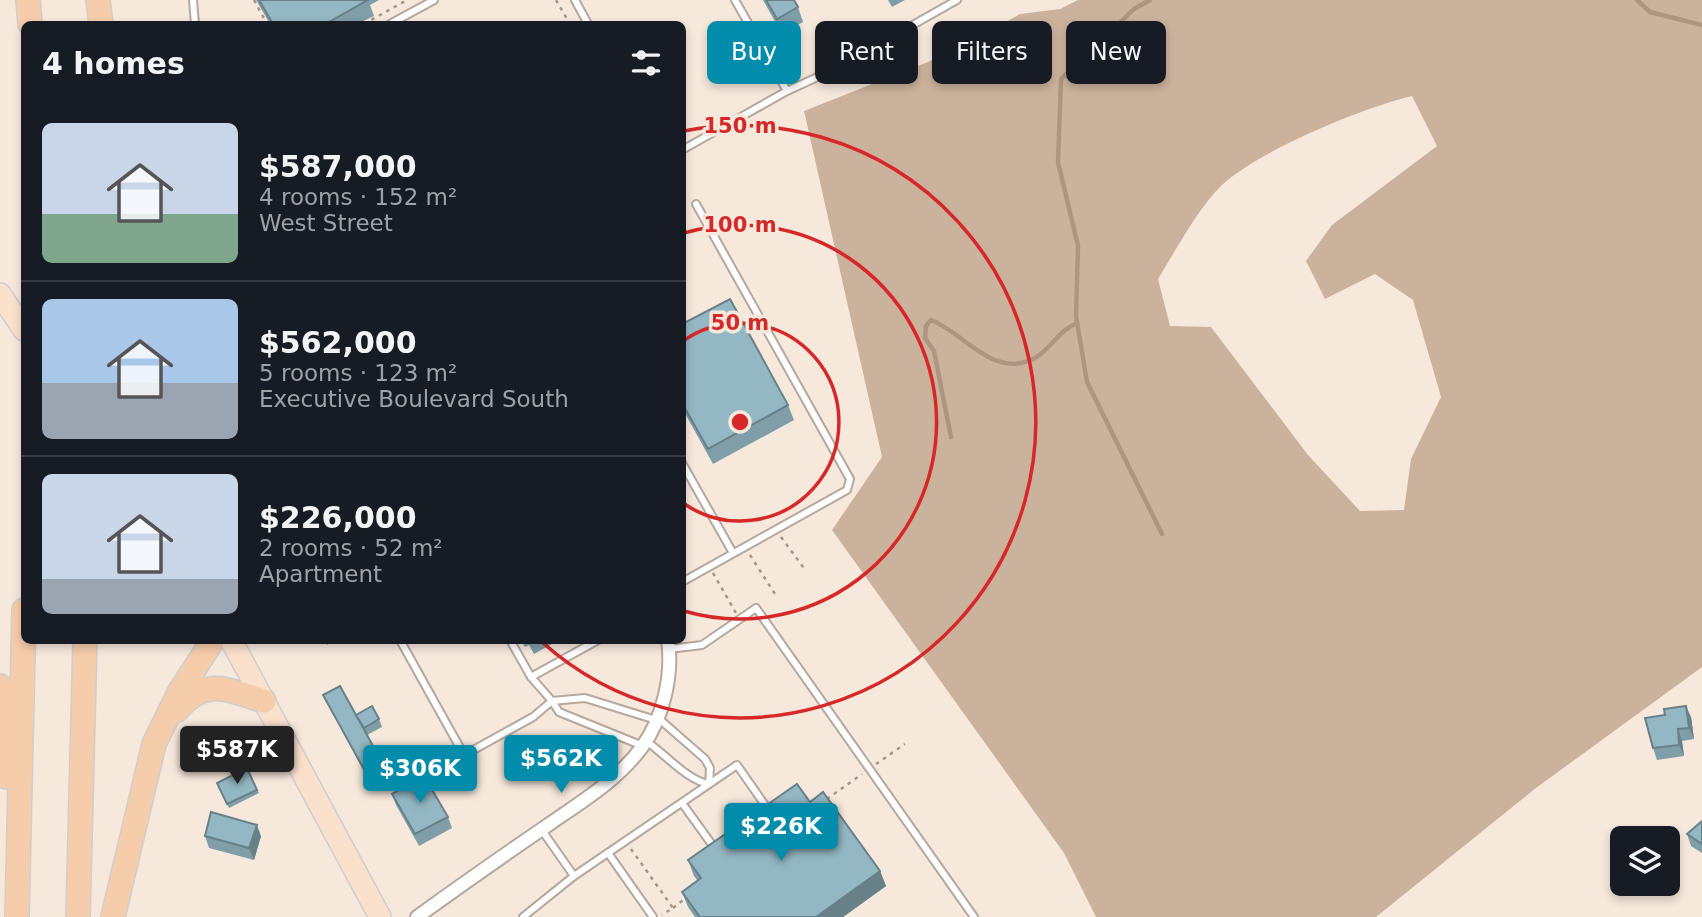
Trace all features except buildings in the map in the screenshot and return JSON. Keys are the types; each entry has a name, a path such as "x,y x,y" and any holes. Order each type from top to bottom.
{"highway":[{"path":"28,0 30,21"},
{"path":"91,0 92,21"},
{"path":"97,0 100,21"},
{"path":"16,917 23,644"},
{"path":"78,917 85,644"},
{"path":"113,917 154,744 180,691 210,644"},
{"path":"0,686 16,917"},
{"path":"154,744 183,703 208,688 220,688 264,701"}],"main road":[{"path":"0,294 21,326"},
{"path":"233,644 380,917"}],"street":[{"path":"417,917 616,775 644,743 657,719 667,686 669,645"}],"lane":[{"path":"193,0 195,21"},
{"path":"396,21 434,0"},
{"path":"575,0 586,21"},
{"path":"735,0 787,91"},
{"path":"686,148 787,91 835,69 957,0"},
{"path":"686,580 847,490 850,479 696,204"},
{"path":"686,470 733,553"},
{"path":"669,645 702,645 756,608 974,917"},
{"path":"402,644 464,755"},
{"path":"512,644 531,677 559,712 644,743 670,757 695,782 709,784"},
{"path":"531,677 591,644"},
{"path":"410,785 533,717 552,701 585,698 657,719 705,759 710,768 709,784"},
{"path":"523,917 574,876 737,765 769,810 764,816"},
{"path":"682,803 713,846 719,848 728,842"},
{"path":"541,829 574,876"},
{"path":"608,853 653,917"}],"path":[{"path":"254,0 265,21"},
{"path":"369,21 407,0"},
{"path":"556,0 568,21"},
{"path":"777,528 806,571"},
{"path":"745,546 775,594"},
{"path":"709,567 740,619"},
{"path":"825,800 905,744"},
{"path":"625,841 673,908"},
{"path":"660,917 694,893"}],"shaded area":[{"path":"1078,0 1702,0 1702,667 1536,788 1376,917 1096,917 1064,853 832,530 882,457 804,111 872,84 918,84 918,66 932,60 932,84 1052,84 1052,21 1008,21 1020,14 1060,9","holes":["1412,96 1437,146 1332,225 1306,261 1325,299 1375,274 1413,300 1441,397 1411,459 1404,510 1360,511 1308,455 1211,327 1170,326 1158,279 1213,194 1239,172 1312,132"]}],"waterway":[{"path":"1150,0 1134,9 1061,79 1058,162 1078,246 1076,316 1087,382 1162,534"},
{"path":"1637,0 1650,12 1702,25"},
{"path":"951,437 934,351 925,338 926,326 931,320 980,352 1006,363 1020,363 1035,358 1065,330 1077,323"}]}
